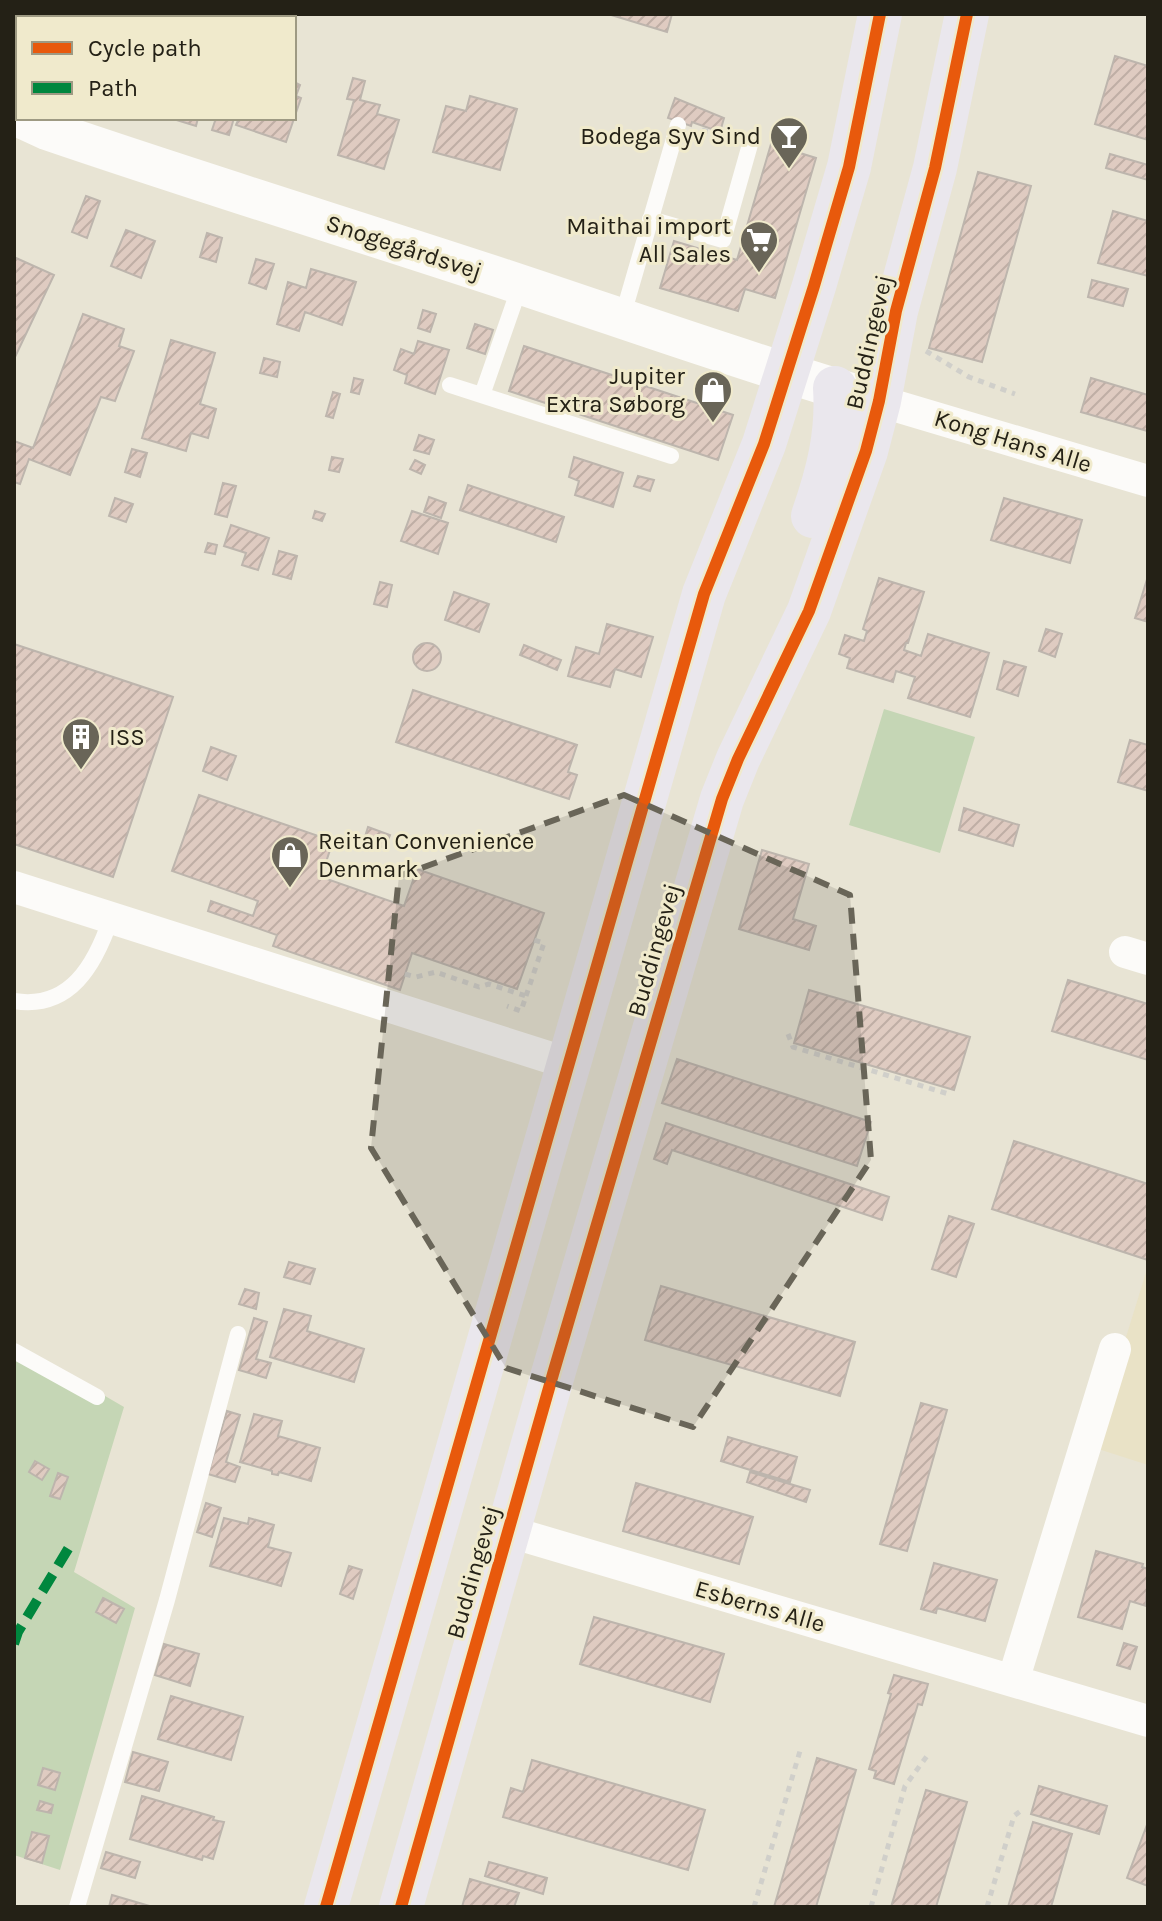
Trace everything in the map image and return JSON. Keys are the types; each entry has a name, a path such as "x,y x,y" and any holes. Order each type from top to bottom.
{"main road":[{"name":"Buddingevej","path":"326,1907 704,594 764,444 849,167 880,14"},
{"name":"Buddingevej","path":"401,1907 507,1531 722,799 809,611 866,451 896,311 935,168 967,14"},
{"path":"738,759 763,659 829,467 835,438 835,388"}],"street":[{"name":"Snogegårdsvej","path":"26,120 47,130 248,198 879,401"},
{"name":"Kong Hans Alle","path":"879,401 1148,481"},
{"path":"14,887 567,1063"},
{"path":"1013,1681 1115,1349"},
{"name":"Esberns Alle","path":"507,1531 1148,1721"}],"lane":[{"path":"622,318 678,125"},
{"path":"650,219 723,240 751,141"},
{"path":"482,395 521,284"},
{"path":"450,385 671,456"},
{"path":"14,1001 49,1002 77,983 103,941 111,918"},
{"path":"77,1907 167,1600 238,1334"},
{"path":"14,1351 97,1397"}],"path":[{"path":"678,125 751,141"},
{"path":"924,350 969,377 1015,394"},
{"path":"507,1006 521,1011 544,943 534,940"},
{"path":"405,974 416,977 436,972 479,987 489,984 526,996"},
{"path":"788,1034 793,1047 952,1095"},
{"path":"754,1907 800,1751"},
{"path":"871,1907 905,1786 927,1756"},
{"path":"987,1907 1014,1816 1023,1809"}],"highlighted area":[{"path":"624,795 850,895 871,1160 693,1427 506,1368 371,1148 399,876"}],"shaded area":[{"path":"1148,1266 1148,1465 1092,1447"}],"green space":[{"path":"884,709 975,737 940,853 849,825"},
{"path":"14,1343 124,1407 74,1572 135,1608 60,1870 14,1855"}],"building":[{"path":"75,14 108,14 106,16"},
{"path":"608,14 672,14 667,32"},
{"path":"1115,56 1148,66 1148,140 1095,124"},
{"path":"353,78 365,81 360,100 380,105 377,114 399,120 384,169 338,155 354,100 347,99"},
{"path":"296,96 301,98 296,113"},
{"path":"470,96 517,109 500,170 433,152 446,106 466,111"},
{"path":"675,98 724,118 720,132 668,118"},
{"path":"176,120 198,120 196,126"},
{"path":"215,120 233,120 229,135 212,130"},
{"path":"238,120 294,120 286,142 236,125"},
{"path":"771,144 816,158 775,298 745,289 738,311 660,288 674,241 737,260"},
{"path":"1110,154 1148,165 1148,180 1106,168"},
{"path":"978,172 1031,186 982,362 929,348"},
{"path":"86,196 100,201 87,238 72,232"},
{"path":"1113,211 1148,221 1148,276 1098,263"},
{"path":"126,230 155,241 141,278 111,266"},
{"path":"207,233 222,238 216,262 200,257"},
{"path":"16,258 54,275 15,357 14,262"},
{"path":"256,259 274,264 266,289 249,283"},
{"path":"311,269 356,282 342,325 305,312 299,331 277,324 288,282 306,288"},
{"path":"1092,280 1128,289 1123,306 1088,297"},
{"path":"423,310 436,314 430,332 418,328"},
{"path":"83,314 124,329 119,346 134,351 115,401 101,397 70,475 29,459 20,484 14,482 14,441 33,448"},
{"path":"475,324 493,330 485,354 467,348"},
{"path":"171,340 215,353 200,404 216,409 208,438 191,433 186,451 142,438"},
{"path":"418,341 449,350 435,394 405,383 407,375 394,370 401,349 414,354"},
{"path":"524,346 733,415 718,460 509,391"},
{"path":"264,358 280,362 277,377 260,373"},
{"path":"354,378 363,380 359,394 351,392"},
{"path":"1091,378 1148,395 1147,431 1081,412"},
{"path":"333,392 340,394 333,418 326,416"},
{"path":"419,435 434,440 429,454 414,450"},
{"path":"132,449 147,453 140,477 125,472"},
{"path":"332,457 343,459 339,472 329,470"},
{"path":"574,457 623,473 613,507 575,495 579,481 569,477"},
{"path":"415,460 425,465 421,474 410,469"},
{"path":"638,476 654,480 650,491 634,486"},
{"path":"223,483 236,486 227,517 215,514"},
{"path":"468,485 564,517 556,542 460,510"},
{"path":"429,497 446,503 441,518 424,512"},
{"path":"115,498 133,504 126,522 109,516"},
{"path":"1004,498 1082,520 1070,563 991,540"},
{"path":"315,511 325,514 322,521 313,518"},
{"path":"412,511 448,523 438,554 401,541"},
{"path":"231,525 269,538 258,570 242,565 246,553 224,546"},
{"path":"208,543 217,545 215,554 205,552"},
{"path":"279,551 297,556 291,579 273,574"},
{"path":"1148,576 1148,622 1135,618"},
{"path":"879,578 924,592 904,650 921,656 928,634 989,653 970,717 908,698 915,677 896,671 893,682 847,668 850,658 839,654 845,635 864,641 867,631 863,629"},
{"path":"380,582 392,585 387,607 374,604"},
{"path":"454,592 489,604 479,632 445,620"},
{"path":"607,624 653,637 641,677 615,669 610,687 568,676 576,647 599,654"},
{"path":"1046,629 1062,634 1055,657 1039,651"},
{"path":"427,643 437,647 441,657 437,667 427,671 417,667 413,657 417,647"},
{"name":"ISS","path":"14,644 173,697 113,877 14,844"},
{"path":"524,645 561,660 557,670 520,655"},
{"path":"1004,661 1026,667 1018,696 997,689"},
{"path":"413,690 577,745 568,772 577,775 569,799 396,742"},
{"path":"1130,740 1148,745 1148,791 1118,782"},
{"path":"211,747 236,756 227,780 203,771"},
{"name":"Reitan Convenience Denmark","path":"199,795 333,841 321,877 404,906 417,869 544,913 517,989 412,953 400,990 273,946 277,935 208,911 211,901 253,916 258,901 172,871"},
{"path":"964,808 1019,825 1013,846 959,830"},
{"path":"368,827 390,835 385,848 364,840"},
{"path":"762,850 809,864 793,919 816,926 809,950 739,929"},
{"path":"1068,980 1148,1004 1148,1060 1052,1031"},
{"path":"809,990 970,1037 954,1090 794,1043"},
{"path":"677,1059 871,1122 857,1166 662,1103"},
{"path":"666,1123 889,1197 882,1220 672,1150 667,1164 654,1159"},
{"path":"1014,1141 1148,1184 1148,1260 992,1209"},
{"path":"949,1216 974,1224 956,1277 932,1269"},
{"path":"289,1262 315,1269 310,1284 284,1277"},
{"path":"661,1286 855,1342 840,1396 645,1340"},
{"path":"245,1289 259,1293 256,1309 239,1304"},
{"path":"284,1309 311,1316 307,1331 364,1349 354,1382 270,1357"},
{"path":"254,1318 267,1322 256,1359 271,1363 266,1378 239,1370"},
{"path":"921,1403 947,1410 907,1551 880,1544"},
{"path":"227,1411 240,1415 226,1462 240,1467 235,1482 208,1474"},
{"path":"254,1414 282,1421 278,1436 320,1448 311,1481 279,1472 278,1475 272,1474 272,1471 240,1462"},
{"path":"728,1437 797,1457 790,1482 721,1461"},
{"path":"35,1461 49,1469 42,1480 29,1472"},
{"path":"750,1472 810,1490 806,1502 747,1482"},
{"path":"58,1473 68,1477 60,1499 50,1496"},
{"path":"636,1483 753,1517 739,1564 623,1531"},
{"path":"206,1503 221,1508 212,1537 197,1532"},
{"path":"224,1518 248,1524 249,1518 274,1525 268,1547 291,1553 281,1586 210,1566"},
{"path":"1096,1551 1143,1564 1142,1567 1148,1569 1146,1606 1130,1601 1122,1629 1078,1617"},
{"path":"934,1563 997,1580 985,1621 937,1608 936,1613 921,1609"},
{"path":"349,1566 362,1570 353,1599 340,1594"},
{"path":"103,1598 124,1609 116,1623 96,1612"},
{"path":"594,1617 724,1654 710,1702 580,1664"},
{"path":"1124,1643 1137,1647 1130,1669 1117,1665"},
{"path":"164,1644 199,1654 190,1686 155,1675"},
{"path":"894,1675 928,1684 922,1705 918,1704 894,1784 874,1778 876,1771 869,1769"},
{"path":"171,1696 243,1717 231,1760 158,1739"},
{"path":"133,1752 168,1762 159,1791 125,1782"},
{"path":"817,1758 856,1770 816,1907 774,1907"},
{"path":"532,1760 705,1810 688,1870 503,1817 511,1788 523,1792"},
{"path":"43,1768 60,1773 55,1790 38,1785"},
{"path":"1039,1786 1107,1806 1099,1834 1031,1814"},
{"path":"926,1790 967,1802 936,1907 891,1907"},
{"path":"142,1796 224,1822 213,1859 203,1856 202,1860 130,1839"},
{"path":"40,1801 53,1805 51,1813 37,1810"},
{"path":"1033,1822 1072,1834 1051,1907 1008,1907"},
{"path":"1148,1822 1148,1886 1127,1878"},
{"path":"32,1832 49,1836 42,1863 25,1858"},
{"path":"106,1852 140,1862 135,1878 101,1868"},
{"path":"489,1862 547,1878 543,1894 485,1876"},
{"path":"470,1879 519,1893 514,1907 462,1907"},
{"path":"112,1895 153,1907 109,1907"}],"marked path":[{"path":"14,1644 18,1632 71,1544"}],"cycle path":[{"path":"326,1907 704,594 764,444 849,167 880,14"},
{"path":"401,1907 722,799 809,611 866,451 896,311 935,168 967,14"}],"place":[{"name":"Bodega Syv Sind","path":"789,170"},
{"name":"Maithai import All Sales","path":"759,274"},
{"name":"Jupiter Extra Søborg","path":"713,424"},
{"name":"ISS","path":"81,771"},
{"name":"Reitan Convenience Denmark","path":"290,889"}]}
